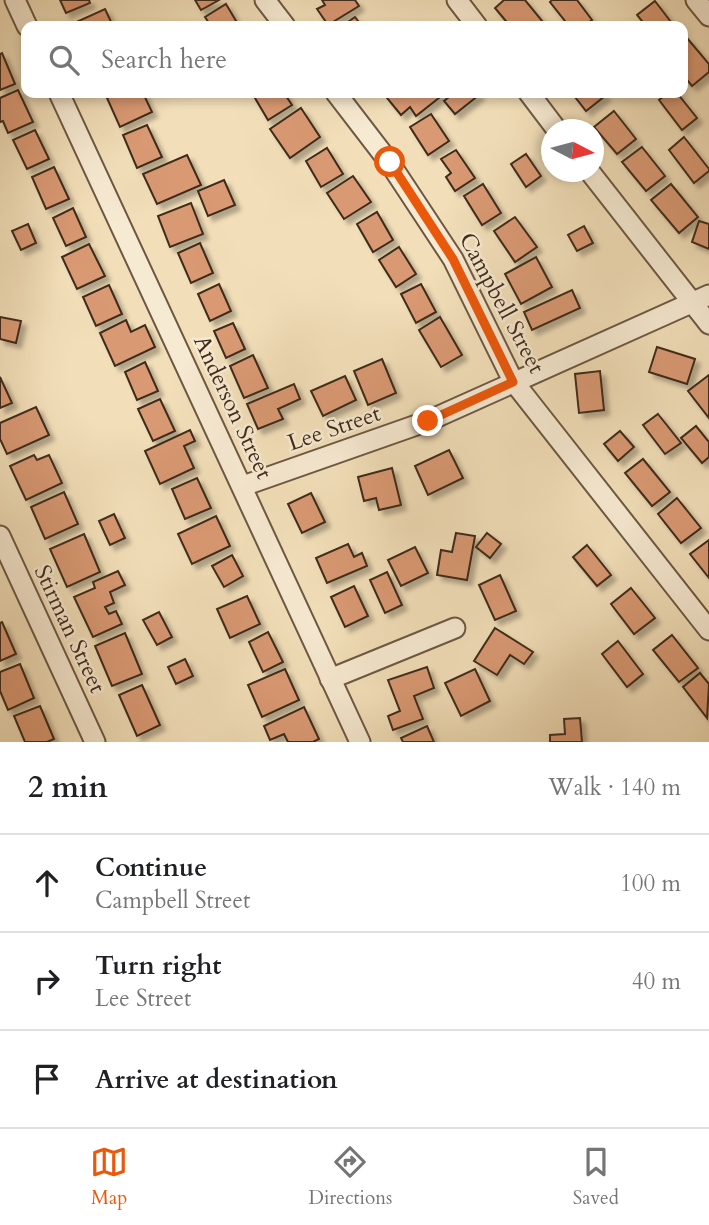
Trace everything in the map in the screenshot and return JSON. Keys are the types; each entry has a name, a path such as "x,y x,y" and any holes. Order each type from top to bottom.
{"street":[{"path":"15,0 25,21"},
{"path":"265,0 281,21"},
{"path":"457,0 473,21"},
{"path":"696,0 709,16"},
{"name":"Anderson Street","path":"60,98 360,742"},
{"name":"Campbell Street","path":"340,98 390,162 453,259 513,382 709,630"},
{"path":"533,98 549,119"},
{"path":"599,182 701,299 709,324"},
{"name":"Lee Street","path":"243,486 428,421 701,299"},
{"name":"Stirman Street","path":"0,537 95,742"},
{"path":"330,679 455,628"}],"building":[{"path":"60,0 89,0 90,3 66,13"},
{"path":"195,0 219,0 201,10"},
{"path":"322,0 355,0 359,6 335,21 325,21 317,9 325,5"},
{"path":"504,0 525,0 542,21 506,21 495,8"},
{"path":"577,0 592,20 565,21 550,2"},
{"path":"655,1 670,21 642,21 637,15"},
{"path":"226,4 236,21 208,21 205,17"},
{"path":"105,9 111,21 79,21"},
{"path":"688,39 709,64 709,72 692,86 688,81"},
{"path":"2,53 15,84 0,90 0,54"},
{"path":"18,90 33,122 8,133 3,121 0,122 0,98"},
{"path":"107,98 145,98 152,112 120,127"},
{"path":"255,98 287,98 292,105 268,120"},
{"path":"387,98 439,98 416,116 410,107 401,115"},
{"path":"448,98 475,98 455,114 444,101"},
{"path":"576,98 602,98 586,111"},
{"path":"681,98 697,118 682,130 659,100"},
{"path":"301,108 320,137 290,158 270,129"},
{"path":"614,111 636,139 617,154 604,139 604,119"},
{"path":"431,114 449,141 428,155 410,127"},
{"path":"147,125 162,157 137,168 123,135"},
{"path":"35,130 49,159 27,169 13,140"},
{"path":"684,137 709,169 694,183 669,150"},
{"path":"642,147 665,176 646,191 622,162"},
{"path":"327,148 343,174 321,187 306,161"},
{"path":"456,150 475,178 455,191 446,177 451,173 441,159"},
{"path":"526,154 541,176 526,187 511,164"},
{"path":"187,155 201,185 157,204 143,174"},
{"path":"54,167 69,199 46,209 32,177"},
{"path":"353,176 371,202 344,219 327,193"},
{"path":"224,180 235,205 208,216 198,191"},
{"path":"483,184 501,213 482,225 464,196"},
{"path":"671,184 698,217 679,233 651,200"},
{"path":"191,203 203,234 170,247 158,216"},
{"path":"73,208 86,237 66,246 53,218"},
{"path":"377,212 393,240 373,252 357,224"},
{"path":"515,217 537,247 515,262 494,231"},
{"path":"699,221 709,224 709,249 692,242"},
{"path":"28,224 36,243 21,250 12,231"},
{"path":"584,226 593,243 577,251 568,235"},
{"path":"200,243 213,273 191,283 178,253"},
{"path":"89,244 105,276 77,289 62,257"},
{"path":"399,247 416,274 396,287 379,260"},
{"path":"536,257 552,287 521,304 505,274"},
{"path":"219,284 231,311 210,321 198,294"},
{"path":"421,284 436,312 416,323 401,294"},
{"path":"109,285 122,314 96,326 83,297"},
{"path":"572,290 580,308 532,330 524,312"},
{"path":"0,317 21,321 16,343 0,339"},
{"path":"440,317 462,355 441,367 419,330"},
{"path":"126,320 131,332 145,325 155,347 115,366 100,333"},
{"path":"233,323 245,349 226,358 214,331"},
{"path":"657,347 695,359 687,384 649,372"},
{"path":"253,355 268,388 244,398 230,366"},
{"path":"382,359 396,393 368,405 354,371"},
{"path":"145,362 158,391 137,400 125,372"},
{"path":"600,371 604,410 579,413 575,374"},
{"path":"709,375 709,418 688,391"},
{"path":"345,376 356,400 323,416 311,391"},
{"path":"0,377 12,403 0,408"},
{"path":"294,384 300,399 278,409 283,419 258,429 247,404"},
{"path":"160,399 175,431 153,441 138,409"},
{"path":"36,407 49,435 7,454 0,439 0,423"},
{"path":"658,414 681,443 665,454 643,425"},
{"path":"696,426 709,442 709,457 702,463 681,438"},
{"path":"190,430 195,441 184,446 194,468 160,484 145,451"},
{"path":"620,431 634,447 618,461 604,444"},
{"path":"449,450 463,478 428,495 415,466"},
{"path":"34,455 37,460 49,455 62,483 26,500 10,466"},
{"path":"643,459 670,492 652,506 625,473"},
{"path":"392,468 401,505 379,510 376,498 364,501 358,477"},
{"path":"197,478 211,508 185,519 172,489"},
{"path":"64,492 78,524 45,539 31,507"},
{"path":"311,493 325,522 302,533 288,504"},
{"path":"677,498 701,528 681,543 658,514"},
{"path":"114,514 125,538 110,545 99,521"},
{"path":"216,516 230,546 192,564 178,534"},
{"path":"456,533 475,536 467,580 437,575 441,550 452,552"},
{"path":"487,533 501,544 490,558 476,547"},
{"path":"84,534 100,572 67,587 50,549"},
{"path":"709,540 709,578 690,554"},
{"path":"348,544 354,557 362,553 367,566 327,583 316,558"},
{"path":"587,545 611,575 597,586 573,557"},
{"path":"415,547 428,573 401,586 388,560"},
{"path":"232,555 243,576 224,587 212,566"},
{"path":"118,571 125,585 110,592 114,603 105,607 109,614 116,611 122,624 93,637 74,597 95,588 93,582"},
{"path":"387,572 402,605 385,613 370,580"},
{"path":"500,575 516,611 495,620 479,585"},
{"path":"354,586 368,616 345,627 331,597"},
{"path":"631,588 655,618 634,634 611,604"},
{"path":"247,596 260,624 230,638 217,609"},
{"path":"159,612 172,637 157,645 143,620"},
{"path":"2,622 16,654 0,661 0,623"},
{"path":"495,628 533,652 524,664 510,655 497,675 474,661"},
{"path":"268,632 283,662 263,672 249,642"},
{"path":"125,633 142,674 112,686 95,646"},
{"path":"672,635 698,668 679,682 653,650"},
{"path":"618,641 643,674 627,687 602,654"},
{"path":"185,659 193,676 176,684 168,667"},
{"path":"20,664 34,698 8,710 0,691 0,672"},
{"path":"427,667 434,688 414,696 423,719 393,730 388,716 400,711 388,680"},
{"path":"285,669 299,700 262,717 248,685"},
{"path":"475,669 490,701 461,716 445,683"},
{"path":"700,673 709,684 707,718 683,687"},
{"path":"142,685 160,725 137,736 119,695"},
{"path":"40,706 54,739 47,742 25,742 14,716"},
{"path":"304,707 319,739 313,742 288,742 284,734 270,740 264,726"},
{"path":"580,718 582,742 550,742 550,735 565,734 564,719"},
{"path":"427,726 434,742 403,742 401,738"}],"route":[{"path":"390,162 453,259 513,382 428,421"}]}
